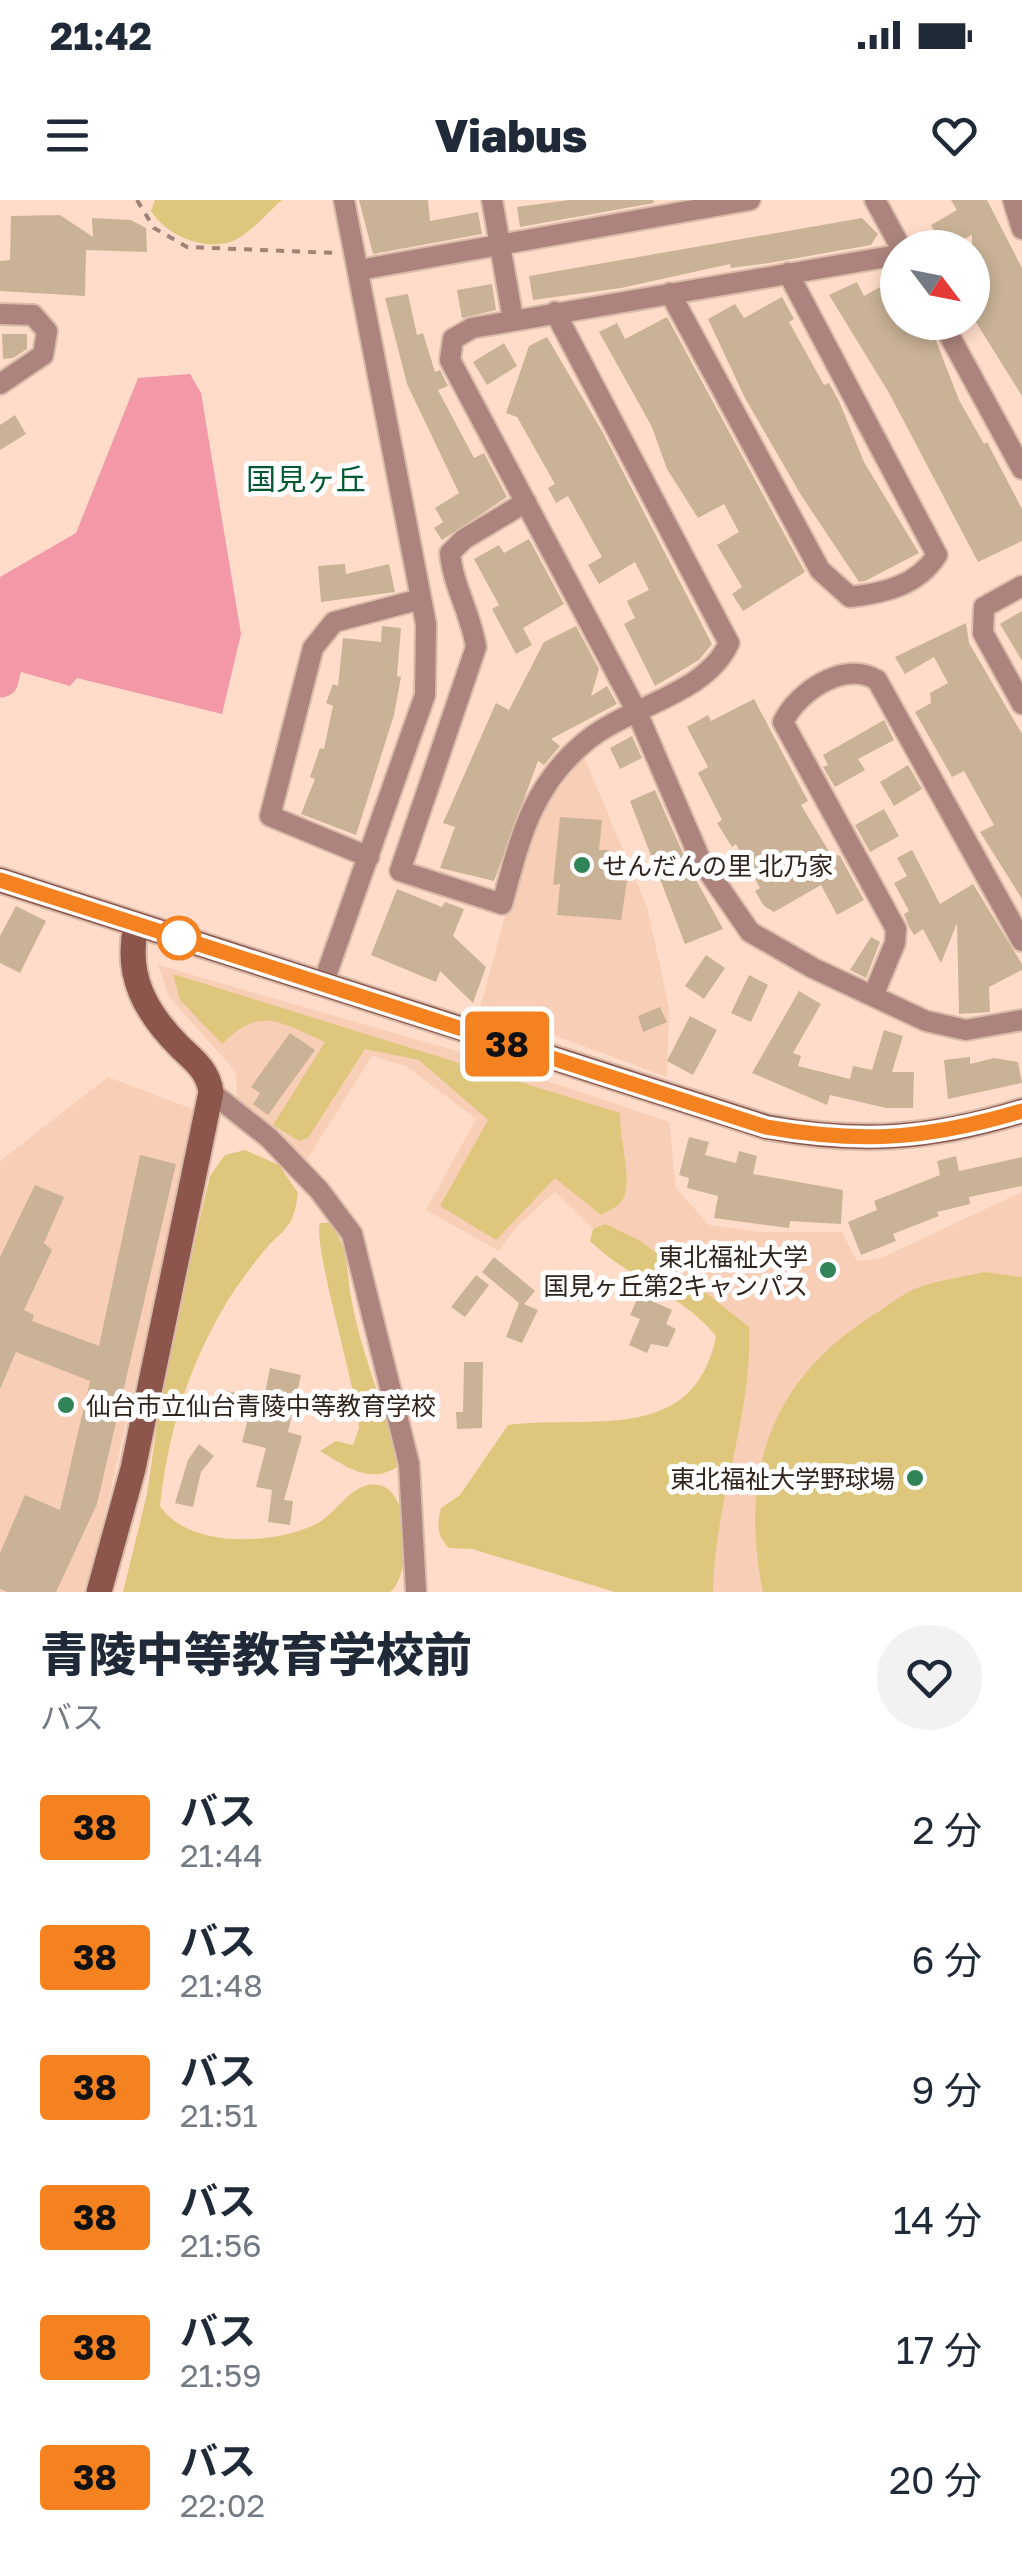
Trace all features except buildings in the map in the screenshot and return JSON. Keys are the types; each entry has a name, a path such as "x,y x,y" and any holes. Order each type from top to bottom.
{"street":[{"path":"324,984 425,695 426,624 344,200"},
{"path":"492,200 513,319"},
{"path":"357,262 500,245 703,204 750,200"},
{"path":"875,200 891,230"},
{"path":"1013,200 1022,230"},
{"path":"880,258 472,328 453,339 450,360 636,710 702,861 732,911 750,932 926,1022 966,1030 1022,1020"},
{"path":"670,293 820,570 850,597 876,594 926,571 936,555 788,273"},
{"path":"526,502 464,539 450,553 452,576 473,626 476,647 400,870 502,904 528,810 583,743 702,676 722,660 730,643 555,312"},
{"path":"0,314 33,315 47,331 43,356 0,384"},
{"path":"952,340 1022,469"},
{"path":"1022,586 984,606 984,632 1022,704"},
{"path":"369,857 270,816 313,648 334,622 421,598"},
{"path":"873,996 895,943 896,929 784,722 793,702 841,674 864,672 878,680 1022,941"},
{"path":"0,880 653,1092 784,1130 874,1140 982,1123 1022,1111"},
{"path":"99,1592 133,1469 210,1092 209,1079 199,1064 139,994 132,972 136,926"},
{"path":"210,1092 269,1138 319,1190 352,1234 409,1464 416,1592"}],"path":[{"path":"137,200 154,228 187,247 357,262"}],"shaded area":[{"path":"155,200 282,200 239,238 210,244 187,239 166,227 151,211"},
{"path":"190,374 201,393 241,634 222,714 77,678 70,686 0,666 0,577 76,533 138,378"},
{"path":"584,757 647,907 669,1008 667,1077 480,1008 529,827"},
{"name":"東北福祉大学 国見ヶ丘第2キャンパス","path":"158,965 467,1054 669,1122 676,1188 709,1225 759,1232 842,1232 857,1261 881,1258 1022,1192 1022,1592 688,1592 731,1317 644,1280 555,1192 517,1226 499,1251 426,1210 476,1119 406,1066 372,1056 304,1164 237,1100 236,1072 169,997"},
{"path":"173,974 620,1113 627,1177 624,1198 601,1215 555,1178 496,1240 440,1206 488,1120 419,1060 365,1049 308,1138 299,1141 273,1125 325,1042 283,1024 260,1021 236,1032 222,1044 180,1000"},
{"name":"仙台市立仙台青陵中等教育学校","path":"108,1077 198,1111 87,1592 0,1592 0,1161"},
{"path":"245,1150 279,1165 298,1193 296,1206 289,1224 232,1294 200,1355 174,1428 160,1506 173,1520 191,1530 211,1536 256,1539 316,1524 361,1487 379,1485 398,1502 405,1535 402,1569 390,1592 123,1592 147,1494 165,1370 210,1176 225,1155"},
{"path":"320,1223 329,1223 343,1249 359,1334 394,1443 397,1467 387,1472 367,1474 320,1451 336,1441 353,1445 359,1428 322,1258"},
{"path":"605,1224 641,1241 749,1327 745,1394 720,1525 713,1592 615,1592 472,1549 449,1548 440,1534 441,1508 460,1495 508,1425 634,1418 662,1410 685,1395 704,1371 716,1336 688,1309 590,1241 593,1229"},
{"name":"東北福祉大学野球場","path":"984,1272 1022,1277 1022,1592 763,1592 755,1509 770,1435 786,1401 808,1370 837,1342 900,1297 925,1285"}],"waterway":[{"path":"1,680 4,667"}],"bus line":[{"name":"38","path":"0,880 766,1127 874,1140 918,1136 1022,1111"}],"place":[{"name":"せんだんの里 北乃家","path":"582,865"},
{"name":"東北福祉大学 国見ヶ丘第2キャンパス","path":"828,1270"},
{"name":"仙台市立仙台青陵中等教育学校","path":"66,1405"},
{"name":"東北福祉大学野球場","path":"915,1478"}],"district":[{"name":"国見ヶ丘","path":"306,479"}]}
